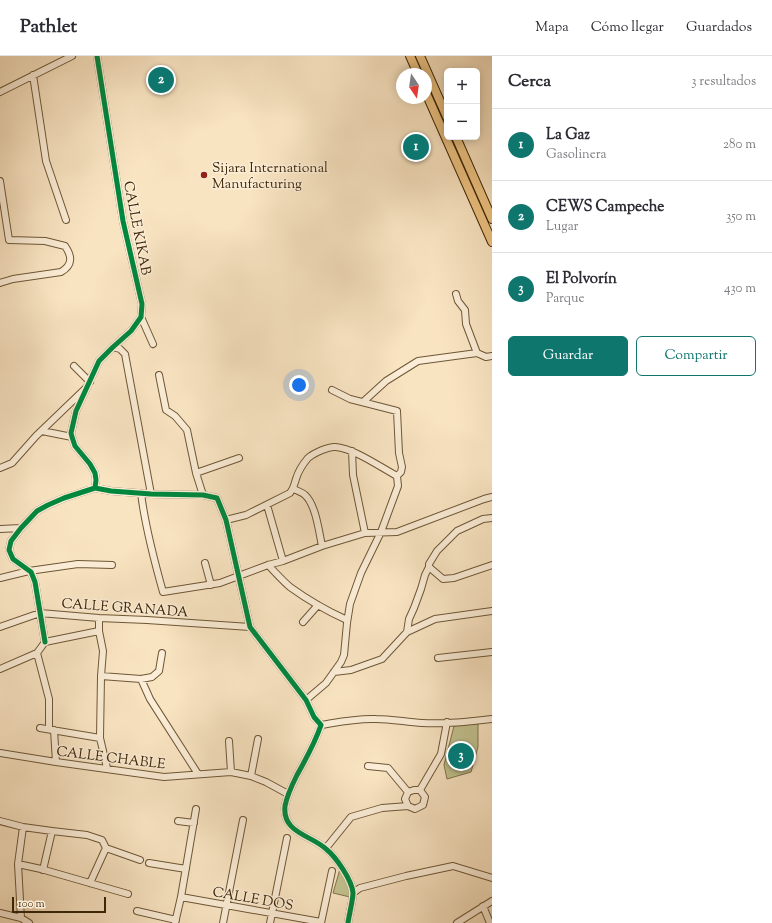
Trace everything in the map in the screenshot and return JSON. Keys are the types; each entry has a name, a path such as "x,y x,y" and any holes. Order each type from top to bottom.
{"main road":[{"path":"410,56 415,68"},
{"path":"420,56 444,110"},
{"path":"431,104 492,242"},
{"path":"457,140 492,219"}],"street":[{"path":"0,92 72,56"},
{"name":"CALLE KIKAB","path":"97,56 123,221 142,304 141,317"},
{"path":"33,75 46,161 66,220"},
{"path":"456,161 465,157"},
{"path":"0,181 9,240 45,241 65,246 70,254 70,264 67,269 61,272 12,279 0,283"},
{"path":"478,209 486,206"},
{"path":"456,294 458,301 465,310 466,324 477,353"},
{"path":"141,317 153,344"},
{"path":"95,488 95,473 72,438 71,433 76,412 99,361 131,331 141,317"},
{"path":"113,347 120,349 125,354 151,494"},
{"path":"363,402 386,381 418,361 477,353 486,357 492,356"},
{"path":"74,366 89,384"},
{"path":"159,375 166,410 175,416 188,430 196,473 203,495"},
{"path":"0,468 12,463 89,384"},
{"path":"306,700 326,683 341,662 344,655 350,604 361,573 381,532 398,486 397,476 402,466 399,453 397,411 350,399 332,390"},
{"path":"42,431 72,438"},
{"path":"226,520 246,515 290,493 294,488 296,479 302,467 309,458 322,450 335,447 352,451 397,476"},
{"path":"352,451 353,474 365,533"},
{"path":"196,473 239,458"},
{"path":"45,642 35,582 31,572 13,559 8,550 11,541 28,519 37,511 48,504 95,488 111,491 151,494 203,495 217,498 226,520 250,628 306,700 314,717 321,725"},
{"path":"294,488 310,501 322,546"},
{"path":"141,493 143,508 163,592 220,583 322,546 365,533 398,532 492,497"},
{"path":"267,505 283,561"},
{"path":"407,632 409,619 429,564 437,551 457,531 483,519 492,518"},
{"path":"0,529 21,528"},
{"path":"205,563 211,584"},
{"path":"0,578 29,571 78,564 112,565"},
{"path":"268,565 289,586 318,605 347,620"},
{"path":"429,567 443,579 454,578 492,565"},
{"path":"303,622 318,605"},
{"path":"334,672 351,670 382,660 407,632 435,619 492,611"},
{"name":"CALLE GRANADA","path":"0,627 40,613 250,628"},
{"path":"99,618 99,631 103,651 100,738 107,768"},
{"path":"0,669 37,653 45,642 99,631"},
{"path":"438,658 492,652"},
{"path":"37,653 50,699 56,762"},
{"path":"102,676 141,679 152,677 159,671 162,653"},
{"path":"141,679 150,699 198,774"},
{"path":"321,725 375,718 420,723 478,721 492,719"},
{"path":"420,790 441,754 447,722"},
{"path":"321,725 288,794 285,807 286,819 291,828 326,848 335,858 349,879 353,893 348,923"},
{"path":"40,728 100,738"},
{"path":"251,776 258,739"},
{"path":"229,741 231,772"},
{"name":"CALLE CHABLE","path":"0,753 164,777 231,772 251,776 288,794"},
{"path":"368,766 388,768 408,792"},
{"path":"408,806 405,799 408,792 420,790"},
{"path":"326,848 351,817 382,808 408,806 415,809 423,805 424,797 420,790"},
{"path":"137,911 176,921 196,809"},
{"path":"223,923 243,820"},
{"path":"0,821 22,827 87,835 102,840 106,848 140,860"},
{"path":"178,821 194,823"},
{"path":"21,918 18,864 22,827"},
{"path":"43,870 52,831"},
{"path":"270,923 287,838"},
{"path":"90,883 106,848"},
{"path":"150,863 186,869"},
{"path":"18,864 128,894"},
{"path":"353,893 360,888 453,866 492,878"},
{"path":"321,922 332,871"},
{"name":"CALLE DOS","path":"181,897 321,922"},
{"path":"457,923 492,900"},
{"path":"483,906 490,923"},
{"path":"0,913 21,918 29,923"}],"green space":[{"path":"478,723 478,747 471,772 447,779 444,765 454,726"},
{"path":"340,869 349,886 350,897 333,893"}],"cycle path":[{"path":"95,488 95,473 90,464 75,446 71,433 76,411 99,361 131,331 141,317 142,304 123,221 97,56"},
{"path":"45,642 35,582 31,572 13,559 9,550 11,541 37,511 64,498 95,488 111,491 151,494 203,495 217,498 226,520 250,627 306,700 314,717 321,725 313,745 290,790 285,806 285,815 293,828 320,844 330,853 347,875 353,893 348,923"}],"place":[{"name":"CEWS Campeche","path":"161,80"},
{"name":"La Gaz","path":"416,147"},
{"name":"Sijara International Manufacturing","path":"204,175"},
{"name":"El Polvorín","path":"461,756"}]}
